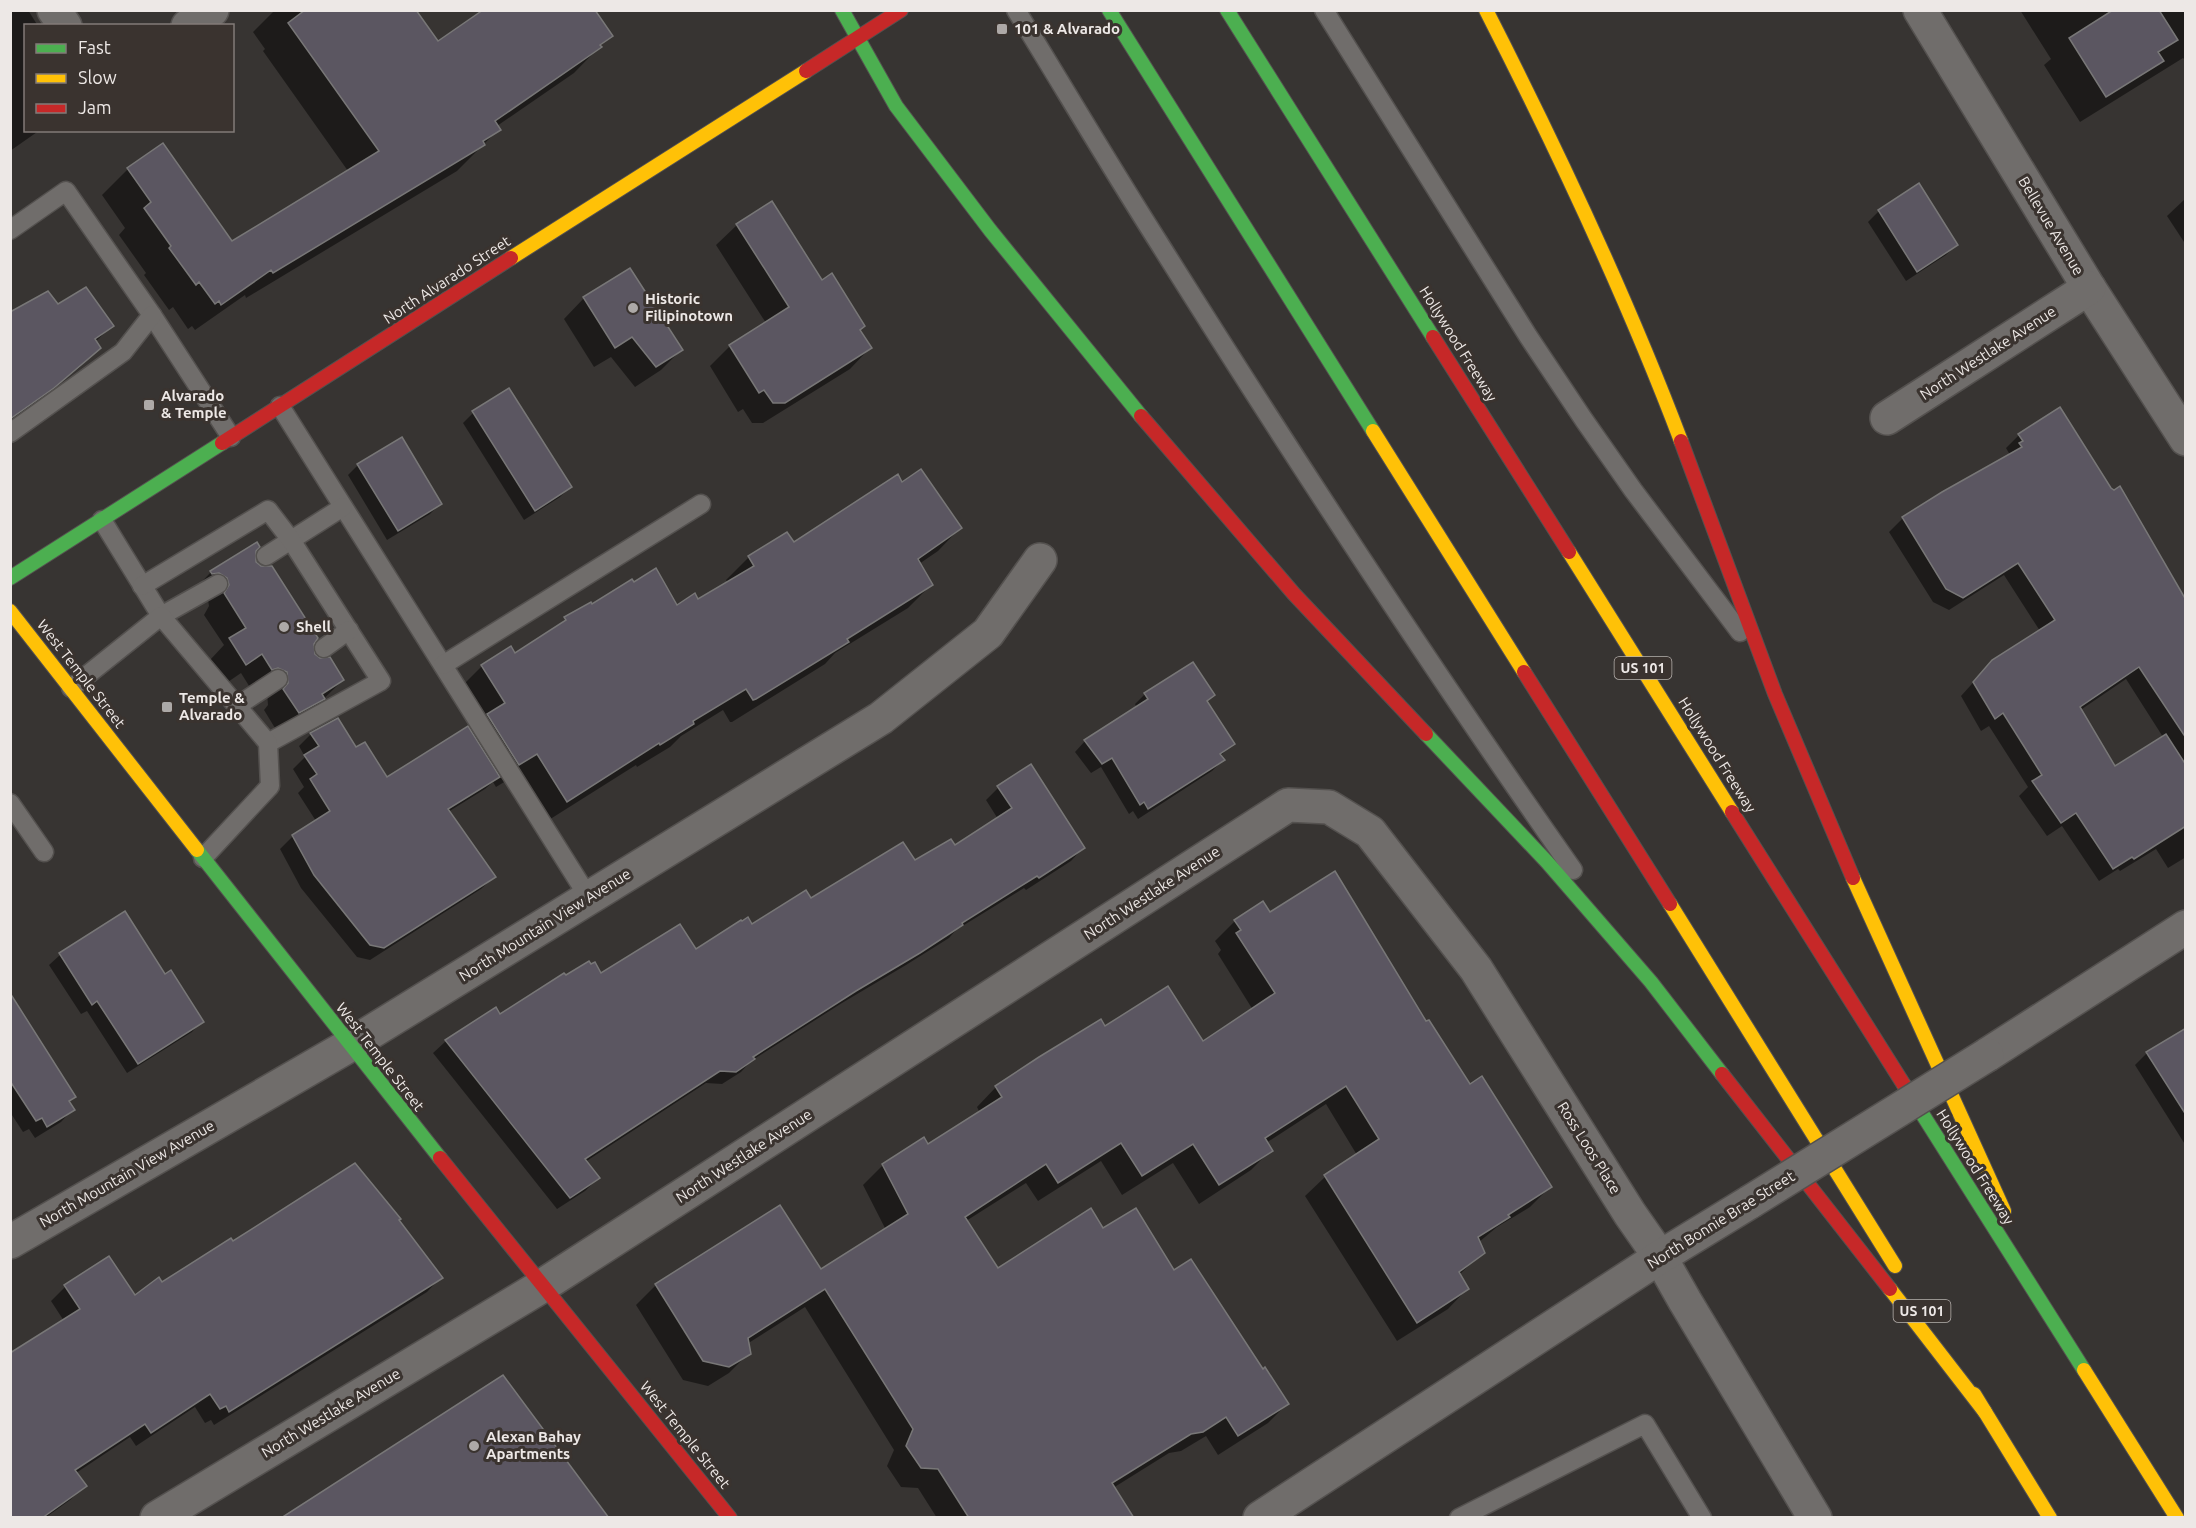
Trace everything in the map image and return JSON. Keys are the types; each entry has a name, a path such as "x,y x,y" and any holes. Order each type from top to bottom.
{"main road":[{"path":"842,10 876,73 903,116 997,239 1182,465 1294,594 1546,862 1651,982 1985,1412"},
{"name":"North Alvarado Street","path":"10,578 902,10"},
{"name":"US 101","path":"1109,10 1904,1280"},
{"name":"Hollywood Freeway","path":"1227,10 2177,1518"},
{"path":"1486,10 1563,165 1621,291 1653,368 1775,693 1869,916 2056,1328"},
{"name":"West Temple Street","path":"10,611 350,1045 730,1518"},
{"name":"US 101","path":"1916,1300 2050,1518"}],"street":[{"path":"54,10 64,24"},
{"path":"191,24 212,10"},
{"name":"Bellevue Avenue","path":"1920,10 2090,288 2186,439"},
{"name":"North Westlake Avenue","path":"1887,418 2090,288"},
{"name":"North Mountain View Avenue","path":"10,1242 350,1045 881,718 988,633 1040,560"},
{"name":"North Westlake Avenue","path":"157,1518 542,1286 1288,805 1329,807"},
{"name":"Ross Loos Place","path":"1329,807 1370,832 1476,969 1630,1214 1660,1257 1684,1301 1815,1518"},
{"name":"North Bonnie Brae Street","path":"1260,1518 1660,1257 1987,1054 2186,927"}],"lane":[{"path":"1016,10 1158,243 1399,615 1488,749 1651,982"},
{"path":"1324,10 1565,392 1632,490 1749,644 1775,693"},
{"path":"10,230 66,191 152,315 231,437"},
{"path":"10,433 123,352 152,315"},
{"path":"280,406 589,898"},
{"path":"443,665 701,504"},
{"path":"266,556 344,507"},
{"path":"142,586 268,510 291,540 381,681 268,743"},
{"path":"102,520 160,616 268,743 270,786 203,858"},
{"path":"71,688 160,616 218,584"},
{"path":"324,648 349,630"},
{"path":"237,706 278,680"},
{"path":"10,803 44,852"},
{"path":"1459,1518 1645,1424 1702,1518"}],"building":[{"path":"305,10 416,10 438,41 483,10 595,10 613,36 600,45 602,47 495,121 501,130 483,141 485,145 273,273 271,270 221,305 219,301 215,304 199,282 196,285 169,248 171,246 144,208 151,202 127,168 163,143 232,241 379,151 288,23"},
{"path":"2113,10 2159,10 2178,40 2158,52 2164,61 2106,97 2069,38"},
{"path":"1919,183 1958,245 1917,272 1878,210"},
{"path":"772,201 822,280 832,273 865,326 860,330 872,348 785,403 773,403 764,390 759,393 729,345 789,307 736,224"},
{"path":"630,268 683,350 656,367 632,337 615,348 583,297"},
{"path":"86,287 114,326 95,339 101,348 54,388 10,419 10,312 48,291 58,304"},
{"path":"509,388 572,487 535,511 472,411"},
{"path":"2060,407 2111,488 2114,490 2120,486 2186,600 2186,738 2139,667 2080,707 2115,766 2166,734 2186,765 2186,826 2134,859 2132,857 2113,869 2076,813 2061,823 2032,781 2042,775 2003,713 1995,719 1973,682 1992,660 2055,620 2018,563 1963,598 1946,589 1902,517 2022,447 2019,443 2023,441 2018,434"},
{"path":"402,437 442,504 398,531 357,464"},
{"path":"921,469 962,528 918,559 933,585 847,639 849,642 756,699 753,700 746,689 693,721 694,724 660,745 659,743 567,802 537,754 519,765 487,714 505,703 481,665 511,646 515,653 566,620 564,617 591,602 592,604 632,579 634,582 656,568 677,605 695,593 698,599 754,566 748,556 787,532 794,542 898,474 902,482"},
{"path":"257,542 260,547 256,551 256,562 261,566 272,566 318,638 314,644 315,654 320,658 330,657 344,680 322,694 325,699 299,713 283,689 288,683 287,672 278,668 272,670 262,654 246,665 229,638 246,628 224,593 229,585 227,578 219,573 212,574 210,571"},
{"path":"1193,662 1215,695 1207,701 1235,744 1220,754 1225,760 1148,809 1144,802 1140,805 1112,758 1102,764 1084,740 1148,699 1144,693"},
{"path":"338,718 356,747 365,742 387,777 468,726 500,777 448,809 496,877 384,948 370,945 314,875 292,835 330,811 310,779 317,774 304,755 319,746 310,733"},
{"path":"1031,764 1085,848 962,923 963,925 920,953 753,1057 755,1059 736,1072 720,1071 585,1159 600,1178 570,1198 445,1040 496,1007 500,1014 564,973 566,975 589,961 591,964 595,962 601,973 680,924 696,949 741,920 748,917 752,924 806,890 811,898 903,842 915,860 951,839 955,845 1012,808 997,786"},
{"path":"1335,871 1426,1021 1429,1020 1470,1084 1482,1076 1552,1187 1478,1237 1485,1253 1459,1272 1469,1289 1417,1323 1324,1175 1379,1139 1346,1086 1265,1138 1273,1151 1219,1185 1193,1144 1142,1176 1121,1143 1058,1183 1046,1164 965,1217 998,1268 1091,1208 1103,1228 1136,1208 1174,1270 1191,1259 1263,1369 1265,1367 1289,1404 1238,1436 1226,1417 1203,1432 1191,1434 1112,1483 1134,1518 969,1518 938,1469 921,1468 906,1446 913,1429 825,1289 748,1338 751,1354 729,1367 703,1361 655,1284 780,1205 821,1269 908,1214 882,1164 924,1137 928,1144 1002,1097 995,1086 1039,1057 1101,1019 1105,1026 1168,986 1203,1041 1275,993 1236,933 1241,930 1234,920 1263,901 1270,912"},
{"path":"125,911 165,974 171,970 204,1022 138,1064 97,1001 92,1005 59,953"},
{"path":"10,993 76,1097 69,1101 75,1110 47,1127 42,1118 36,1121 10,1081"},
{"path":"2186,1028 2186,1115 2146,1052"},
{"path":"355,1163 401,1219 399,1220 443,1278 229,1412 226,1406 220,1409 210,1394 151,1433 145,1424 75,1470 87,1486 42,1518 10,1518 10,1353 80,1309 64,1285 109,1256 135,1295 159,1277 162,1282 231,1238 233,1241"},
{"name":"Alexan Bahay Apartments","path":"503,1375 609,1518 281,1518"}],"traffic: fast":[{"path":"842,10 896,106 990,230 1141,416"},
{"path":"1109,10 1373,431"},
{"path":"1227,10 1433,337"},
{"path":"10,578 222,443"},
{"path":"1426,734 1547,862 1651,982 1722,1074"},
{"path":"197,850 440,1158"},
{"path":"1904,1085 2084,1370"}],"traffic: slow":[{"path":"1486,10 1590,223 1681,441"},
{"path":"511,258 806,71"},
{"path":"1373,431 1524,672"},
{"path":"1569,552 1732,812"},
{"path":"10,611 197,850"},
{"path":"1853,878 2004,1211"},
{"path":"1670,904 1895,1266"},
{"path":"1890,1289 1985,1412"},
{"path":"2084,1370 2177,1518"},
{"path":"1974,1394 2050,1518"}],"traffic: jam":[{"path":"806,71 901,10"},
{"path":"222,443 511,258"},
{"path":"1433,337 1569,552"},
{"path":"1141,416 1294,594 1426,734"},
{"path":"1681,441 1775,694 1853,878"},
{"path":"1524,672 1670,904"},
{"path":"1732,812 1904,1085"},
{"path":"1722,1074 1890,1289"},
{"path":"440,1158 730,1518"}],"place":[{"name":"101 & Alvarado","path":"1002,29"},
{"name":"Historic Filipinotown","path":"633,308"},
{"name":"Alvarado & Temple","path":"149,405"},
{"name":"Shell","path":"284,627"},
{"name":"Temple & Alvarado","path":"167,707"},
{"name":"Alexan Bahay Apartments","path":"474,1446"}]}
